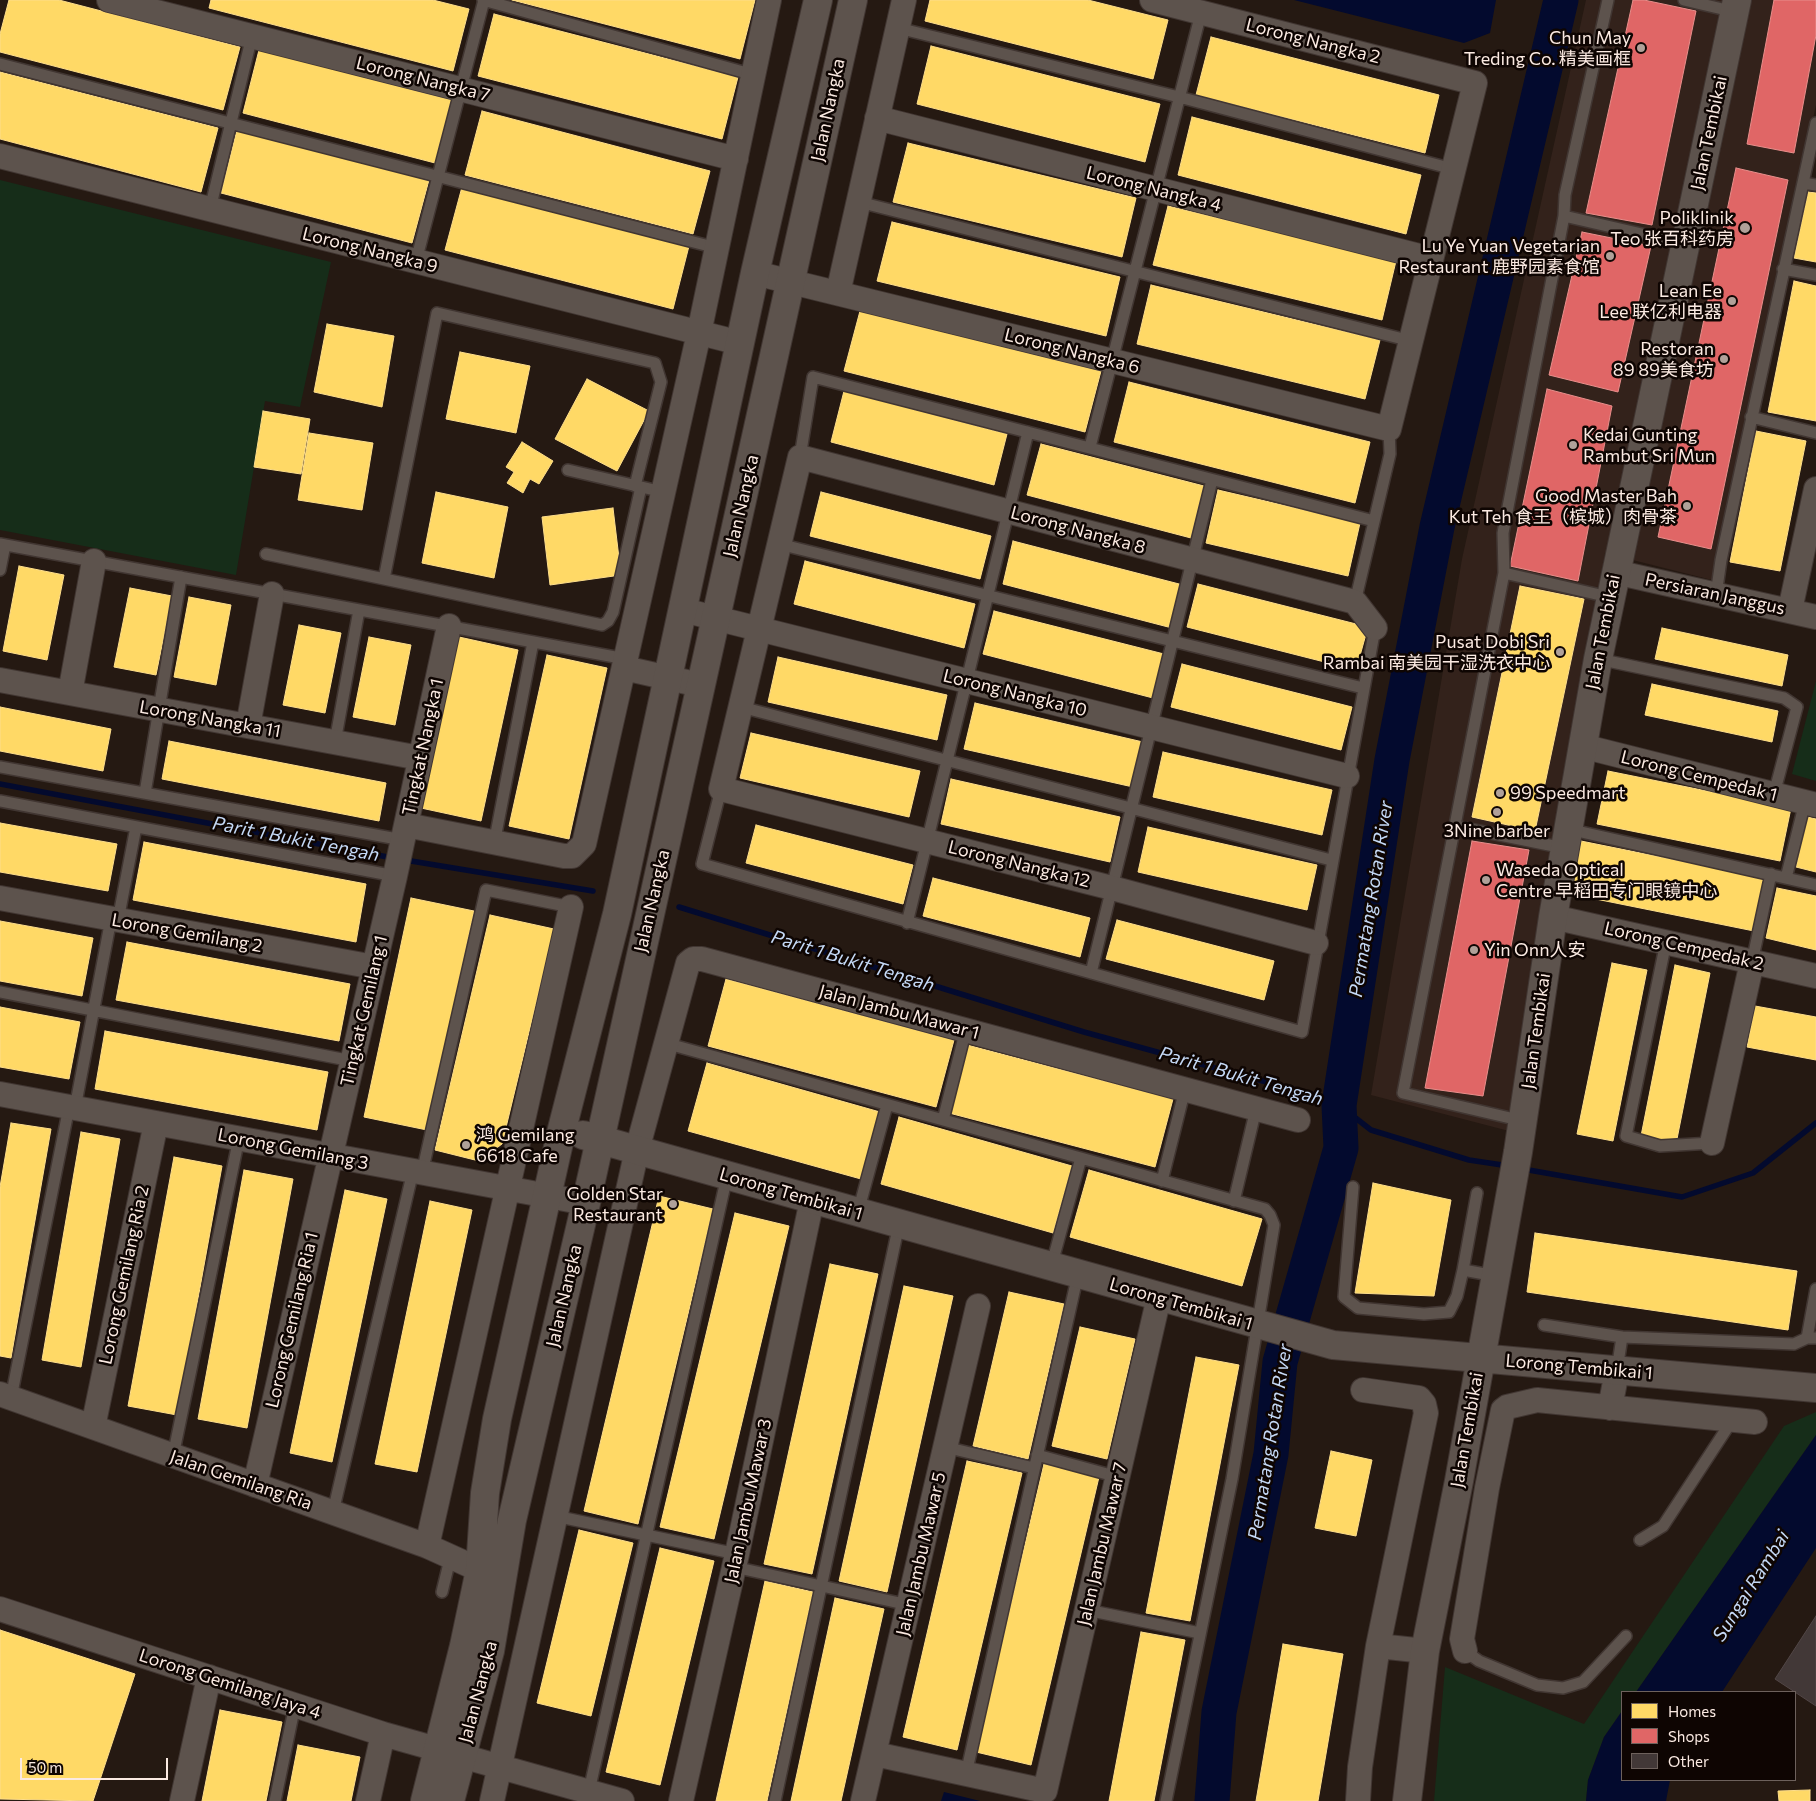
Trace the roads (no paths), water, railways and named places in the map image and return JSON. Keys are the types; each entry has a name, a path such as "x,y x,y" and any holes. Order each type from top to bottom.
{"street":[{"name":"Lorong Nangka 7","path":"109,0 170,8 252,36 736,159"},
{"path":"400,851 494,844 572,856 579,851 586,835 625,663 646,488 699,333 770,0"},
{"name":"Jalan Nangka","path":"450,1801 450,1752 464,1646 480,1570 484,1493 497,1419 562,1129 618,914 755,273 818,0"},
{"name":"Jalan Nangka","path":"425,1801 450,1752 490,1651 512,1520 586,1203 852,0"},
{"path":"838,293 904,0"},
{"name":"Lorong Nangka 2","path":"1152,0 1475,83 1453,169"},
{"name":"Jalan Tembikai","path":"1407,1801 1425,1651 1459,1481 1513,1182 1553,917 1582,746 1612,585 1736,6"},
{"name":"Lorong Nangka 4","path":"877,118 1431,259"},
{"name":"Lorong Nangka 9","path":"0,156 740,343"},
{"path":"1389,429 1453,169"},
{"name":"Lorong Nangka 6","path":"755,273 1389,429"},
{"path":"721,789 800,457"},
{"name":"Lorong Nangka 8","path":"800,457 1355,602"},
{"path":"1790,610 1812,525 1816,489"},
{"path":"70,693 94,561"},
{"name":"Persiaran Janggus","path":"1612,585 1716,595 1816,617"},
{"path":"248,726 272,594"},
{"path":"1355,602 1374,628"},
{"name":"Lorong Nangka 10","path":"683,610 1347,776"},
{"name":"Tingkat Nangka 1","path":"400,851 449,626"},
{"path":"625,663 668,678 700,685"},
{"name":"Lorong Nangka 11","path":"0,680 420,758"},
{"name":"Lorong Cempedak 1","path":"1582,746 1811,804"},
{"name":"Lorong Nangka 12","path":"721,789 1112,888 1316,943"},
{"name":"Tingkat Gemilang 1","path":"330,1156 400,851"},
{"name":"Lorong Gemilang 2","path":"0,898 374,967"},
{"path":"427,1546 571,907"},
{"name":"Lorong Cempedak 2","path":"1553,917 1816,976"},
{"name":"Jalan Jambu Mawar 1","path":"492,1801 637,1150 685,969 693,960 702,959 1298,1120"},
{"path":"1712,1143 1752,962"},
{"name":"Lorong Gemilang 3","path":"0,1094 586,1203"},
{"name":"Lorong Gemilang Ria 2","path":"93,1427 156,1123"},
{"name":"Lorong Tembikai 1","path":"562,1129 1333,1345 1815,1388"},
{"name":"Lorong Gemilang Ria 1","path":"254,1485 330,1156"},
{"name":"Jalan Jambu Mawar 3","path":"681,1801 735,1561 812,1200"},
{"name":"Jalan Jambu Mawar 7","path":"1049,1796 1087,1610 1159,1297"},
{"name":"Jalan Jambu Mawar 5","path":"863,1801 978,1306"},
{"path":"1610,1408 1617,1370"},
{"path":"1358,1801 1360,1767 1378,1646 1426,1413 1424,1404 1419,1398 1363,1390"},
{"name":"Jalan Gemilang Ria","path":"6,1396 427,1546 451,1555 480,1570"},
{"path":"1465,1651 1462,1639 1487,1488 1502,1416 1507,1407 1537,1400 1744,1421"},
{"path":"1459,1481 1487,1488"},
{"path":"1436,1597 1468,1604"},
{"name":"Lorong Gemilang Jaya 4","path":"0,1609 383,1734 622,1801"},
{"path":"1378,1646 1425,1651"},
{"path":"182,1801 209,1677"},
{"path":"368,1801 383,1734"},
{"path":"874,1754 966,1774 1049,1796"}],"lane":[{"path":"416,261 484,0 754,75"},
{"path":"1523,1121 1404,1093 1504,573 1502,533 1564,216 1565,195 1608,0"},
{"path":"1684,0 1736,6"},
{"path":"1090,447 1201,13"},
{"path":"898,28 1179,97 1453,169"},
{"path":"210,209 252,36"},
{"path":"0,64 717,248"},
{"path":"1716,595 1721,560 1751,417 1816,123"},
{"path":"1803,183 1816,185"},
{"path":"859,202 1134,273 1411,341"},
{"path":"1564,216 1685,244"},
{"path":"1783,269 1816,275"},
{"path":"266,554 384,579 602,624 608,621 613,612 646,488 661,382 655,363 437,313 384,579"},
{"path":"800,457 813,377 1374,521"},
{"path":"1751,417 1816,433"},
{"path":"1355,602 1390,454 1389,429"},
{"path":"907,923 1028,432"},
{"path":"568,470 646,488"},
{"path":"1091,974 1212,480"},
{"path":"779,544 1363,688"},
{"path":"0,570 2,545 449,626 533,642 625,663"},
{"path":"1504,573 1612,585"},
{"path":"145,793 181,577"},
{"path":"335,742 359,610"},
{"path":"721,789 702,864 907,923 1302,1032 1316,943 1374,628"},
{"path":"494,844 533,642"},
{"path":"1598,659 1784,698 1797,707 1774,794"},
{"path":"741,707 1332,860"},
{"path":"0,767 145,793 400,851"},
{"path":"0,801 136,827 400,851"},
{"path":"1786,878 1811,804"},
{"path":"1455,826 1566,838 1771,874 1816,885"},
{"path":"6,1396 136,827"},
{"path":"1752,962 1771,874"},
{"path":"333,1512 486,890 571,907"},
{"path":"1666,942 1626,1136 1660,1146 1712,1143"},
{"path":"0,992 352,1061"},
{"path":"943,1120 966,1029"},
{"path":"665,1044 1265,1209 1274,1225 1264,1327 1166,1801"},
{"path":"1162,1181 1185,1089"},
{"path":"858,1212 886,1105"},
{"path":"1234,1201 1256,1109"},
{"path":"173,1456 239,1138"},
{"path":"1051,1267 1080,1158"},
{"path":"589,1791 727,1176"},
{"path":"1353,1187 1344,1297 1358,1308 1424,1314 1449,1312 1458,1296 1477,1193"},
{"path":"775,1801 899,1224"},
{"path":"1463,1270 1496,1276"},
{"path":"966,1774 1078,1274"},
{"path":"1544,1325 1622,1337 1794,1344 1811,1338 1816,1289"},
{"path":"1617,1370 1622,1337"},
{"path":"1640,1540 1663,1526 1744,1421"},
{"path":"945,1447 1034,1468"},
{"path":"1038,1455 1118,1477"},
{"path":"555,1516 646,1535 822,1586 909,1605"},
{"path":"442,1592 451,1555"},
{"path":"1087,1610 1200,1634"},
{"path":"1465,1651 1479,1661 1537,1685 1563,1688 1583,1682 1626,1636"},
{"path":"275,1801 295,1705"}],"water":[{"path":"1294,0 1496,0 1490,33 1464,43"},
{"name":"Sungai Rambai","path":"1816,1435 1816,1548 1723,1691 1637,1691"},
{"path":"1621,1712 1621,1781 1670,1781 1666,1801 1586,1801 1588,1780 1604,1737"},
{"path":"944,1792 980,1801 941,1801"}],"waterway":[{"name":"Permatang Rotan River","path":"1212,1801 1219,1712 1271,1454 1280,1362 1341,1148 1339,1105 1392,760 1437,527 1561,0"},
{"name":"Parit 1 Bukit Tengah","path":"0,784 393,858"},
{"name":"Parit 1 Bukit Tengah","path":"405,860 593,891"},
{"name":"Parit 1 Bukit Tengah","path":"679,907 1084,1032 1314,1095 1339,1105 1371,1130 1469,1160 1509,1166"},
{"name":"Parit 1 Bukit Tengah","path":"1523,1169 1682,1197 1753,1173 1816,1123"}],"place":[{"name":"Chun May Treding Co. 精美画框","path":"1641,48"},
{"name":"Poliklinik Teo 张百科药房","path":"1745,228"},
{"name":"Lu Ye Yuan Vegetarian Restaurant 鹿野园素食馆","path":"1610,256"},
{"name":"Lean Ee Lee 联亿利电器","path":"1732,301"},
{"name":"Restoran 89 89美食坊","path":"1724,359"},
{"name":"Kedai Gunting Rambut Sri Mun","path":"1573,445"},
{"name":"Good Master Bah Kut Teh 食王（槟城）肉骨茶","path":"1687,506"},
{"name":"Pusat Dobi Sri Rambai 南美园干湿洗衣中心","path":"1560,652"},
{"name":"99 Speedmart","path":"1500,793"},
{"name":"3Nine barber","path":"1497,812"},
{"name":"Waseda Optical Centre 早稻田专门眼镜中心","path":"1486,880"},
{"name":"Yin Onn人安","path":"1474,950"},
{"name":"鸿 Gemilang 6618 Cafe","path":"466,1145"},
{"name":"Golden Star Restaurant","path":"673,1204"}]}
